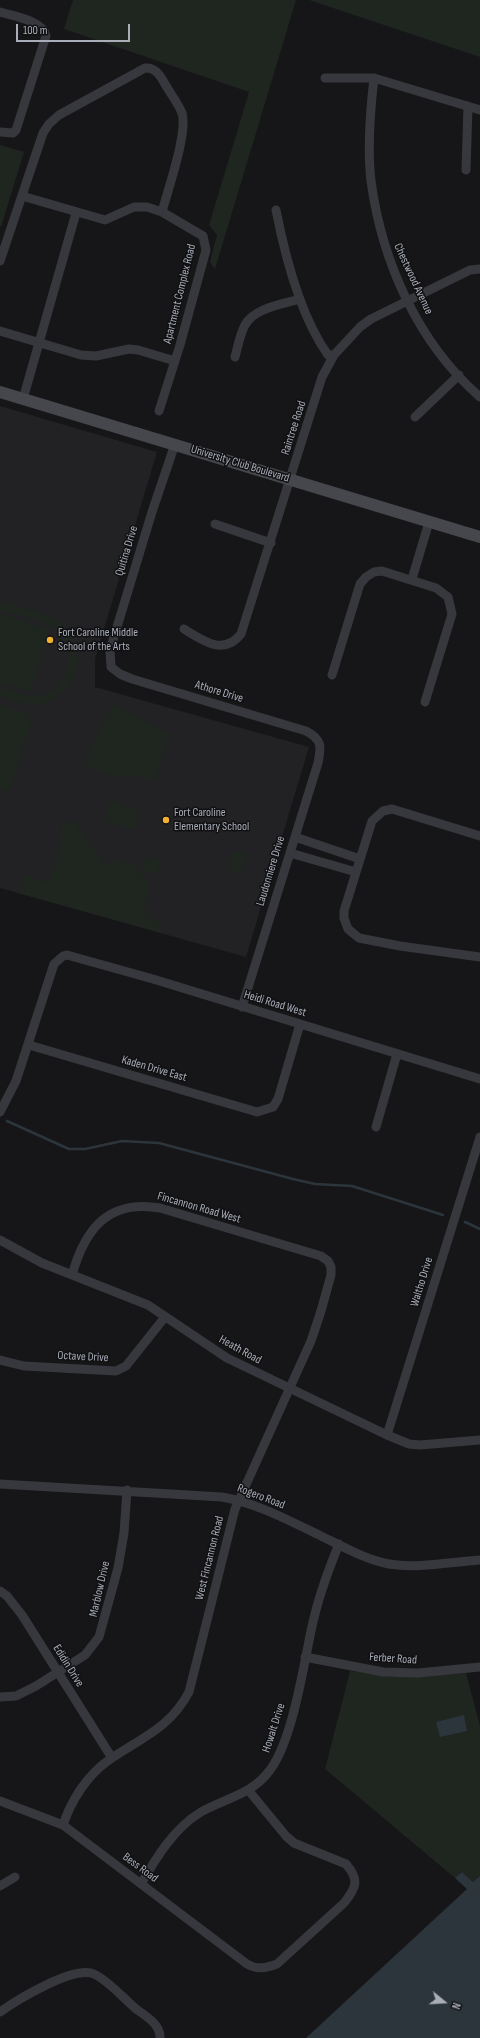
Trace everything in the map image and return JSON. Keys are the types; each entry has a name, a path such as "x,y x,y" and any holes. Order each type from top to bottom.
{"street":[{"path":"0,12 41,25 46,36 20,122 13,133 0,132"},
{"path":"0,261 43,133 55,118 131,75 149,68 155,70 160,76 181,112 184,128 162,212"},
{"path":"325,78 374,78 480,110"},
{"name":"Chestwood Avenue","path":"374,78 370,112 371,180 382,238 392,269 431,341 459,375 480,397"},
{"path":"466,170 468,106"},
{"name":"Apartment Complex Road","path":"0,331 81,355 96,356 128,349 138,350 175,361 206,245 203,236 162,212 147,207 139,206 105,220 76,213 22,196"},
{"path":"276,210 284,245 300,299 323,347 328,355 334,355"},
{"path":"23,399 76,213"},
{"name":"Raintree Road","path":"184,629 201,640 215,645 230,644 237,639 244,629 322,377 334,355 347,339 360,327 408,301 470,270 480,269"},
{"path":"235,357 244,326 251,318 258,313 300,299"},
{"path":"159,411 175,361"},
{"path":"415,417 459,375"},
{"name":"University Club Boulevard","path":"0,392 480,537"},
{"name":"Quitina Drive","path":"111,667 110,650 175,444"},
{"path":"412,579 429,522"},
{"path":"215,524 271,543"},
{"path":"332,675 360,584 374,572 382,571 412,579 441,590 448,597 452,614 425,702"},
{"name":"Athore Drive","path":"111,667 120,674 132,678 306,731 320,741"},
{"name":"Laudonniere Drive","path":"242,1006 318,763 320,741"},
{"path":"480,836 392,809 383,811 372,821 344,911 344,918 348,928 359,938 480,957"},
{"path":"295,837 360,859"},
{"path":"290,853 356,872"},
{"name":"Heidi Road West","path":"29,1045 54,964 63,956 77,956 480,1079"},
{"name":"Kaden Drive East","path":"29,1045 257,1112 273,1107 278,1099 300,1024"},
{"path":"0,1112 13,1088 29,1045"},
{"path":"376,1126 397,1054"},
{"name":"Waltho Drive","path":"387,1436 480,1136"},
{"name":"Fincannon Road West","path":"72,1275 82,1245 96,1224 109,1214 120,1209 145,1205 160,1208 321,1256 328,1261"},
{"name":"Heath Road","path":"0,1240 42,1263 148,1305 227,1358 387,1436 409,1444 420,1445 480,1440"},
{"name":"West Fincannon Road","path":"64,1825 83,1786 99,1768 165,1724 178,1711 189,1692 232,1519 239,1500 311,1341 331,1275 331,1267 328,1261"},
{"name":"Octave Drive","path":"0,1360 24,1366 116,1371 126,1366 165,1317"},
{"name":"Rogero Road","path":"0,1484 127,1490 222,1497 239,1500 388,1564 407,1565 480,1560"},
{"name":"Marblow Drive","path":"0,1697 23,1694 85,1655 99,1637 118,1568 124,1533 127,1490"},
{"name":"Howalt Drive","path":"141,1884 159,1855 174,1836 191,1819 212,1806 249,1791 270,1771 280,1755 288,1730 320,1595 339,1544"},
{"name":"Edidin Drive","path":"0,1591 16,1605 112,1758"},
{"name":"Ferber Road","path":"305,1657 383,1672 418,1673 480,1667"},
{"name":"Bess Road","path":"0,1801 64,1825 247,1964 258,1968 277,1964 344,1903 351,1894 356,1881 352,1871 346,1864 294,1843 286,1836 249,1791"},
{"path":"0,1886 15,1877"},
{"path":"0,2012 28,1995 72,1974 88,1972 102,1980 155,2024 160,2037"}],"shaded area":[{"path":"73,0 296,0 215,269 210,262 217,235 209,225 249,92 64,29"},
{"path":"309,0 480,0 480,57"},
{"path":"0,145 24,152 1,227 0,226"},
{"path":"0,406 157,452 95,659 95,687 309,747 246,957 0,888"},
{"path":"0,602 32,610 56,619 61,622 70,633 75,644 77,656 76,668 72,680 65,690 55,698 42,703 31,704 0,696 0,687 18,693 37,696 48,693 56,688 62,681 69,664 69,655 68,646 58,631 38,620 0,610"},
{"path":"0,614 49,629 30,692 0,683"},
{"path":"0,705 28,714 32,719 9,792 0,789"},
{"path":"117,706 169,734 156,777 150,780 134,775 122,777 107,775 84,765 109,708"},
{"path":"110,801 140,810 134,830 105,821"},
{"path":"62,821 74,823 106,865 115,860 134,863 148,884 145,911 161,927 162,933 18,893 26,875 49,883 61,843"},
{"path":"241,852 247,855 240,873 232,872 228,869 233,853"},
{"path":"146,855 161,861 156,875 141,869"},
{"path":"350,1671 391,1677 466,1673 480,1726 480,1876 473,1882 462,1872 455,1878 325,1769"},
{"path":"464,1715 467,1731 440,1737 436,1722"},
{"path":"462,1872 473,1882 480,1876 480,2038 306,2038 467,1889 455,1878"}],"waterway":[{"path":"7,1121 69,1149 85,1149 122,1141 159,1143 315,1184 352,1186 443,1215"},
{"path":"465,1222 480,1229"}],"place":[{"name":"Fort Caroline Middle School of the Arts","path":"50,640"},
{"name":"Fort Caroline Elementary School","path":"166,820"}]}
